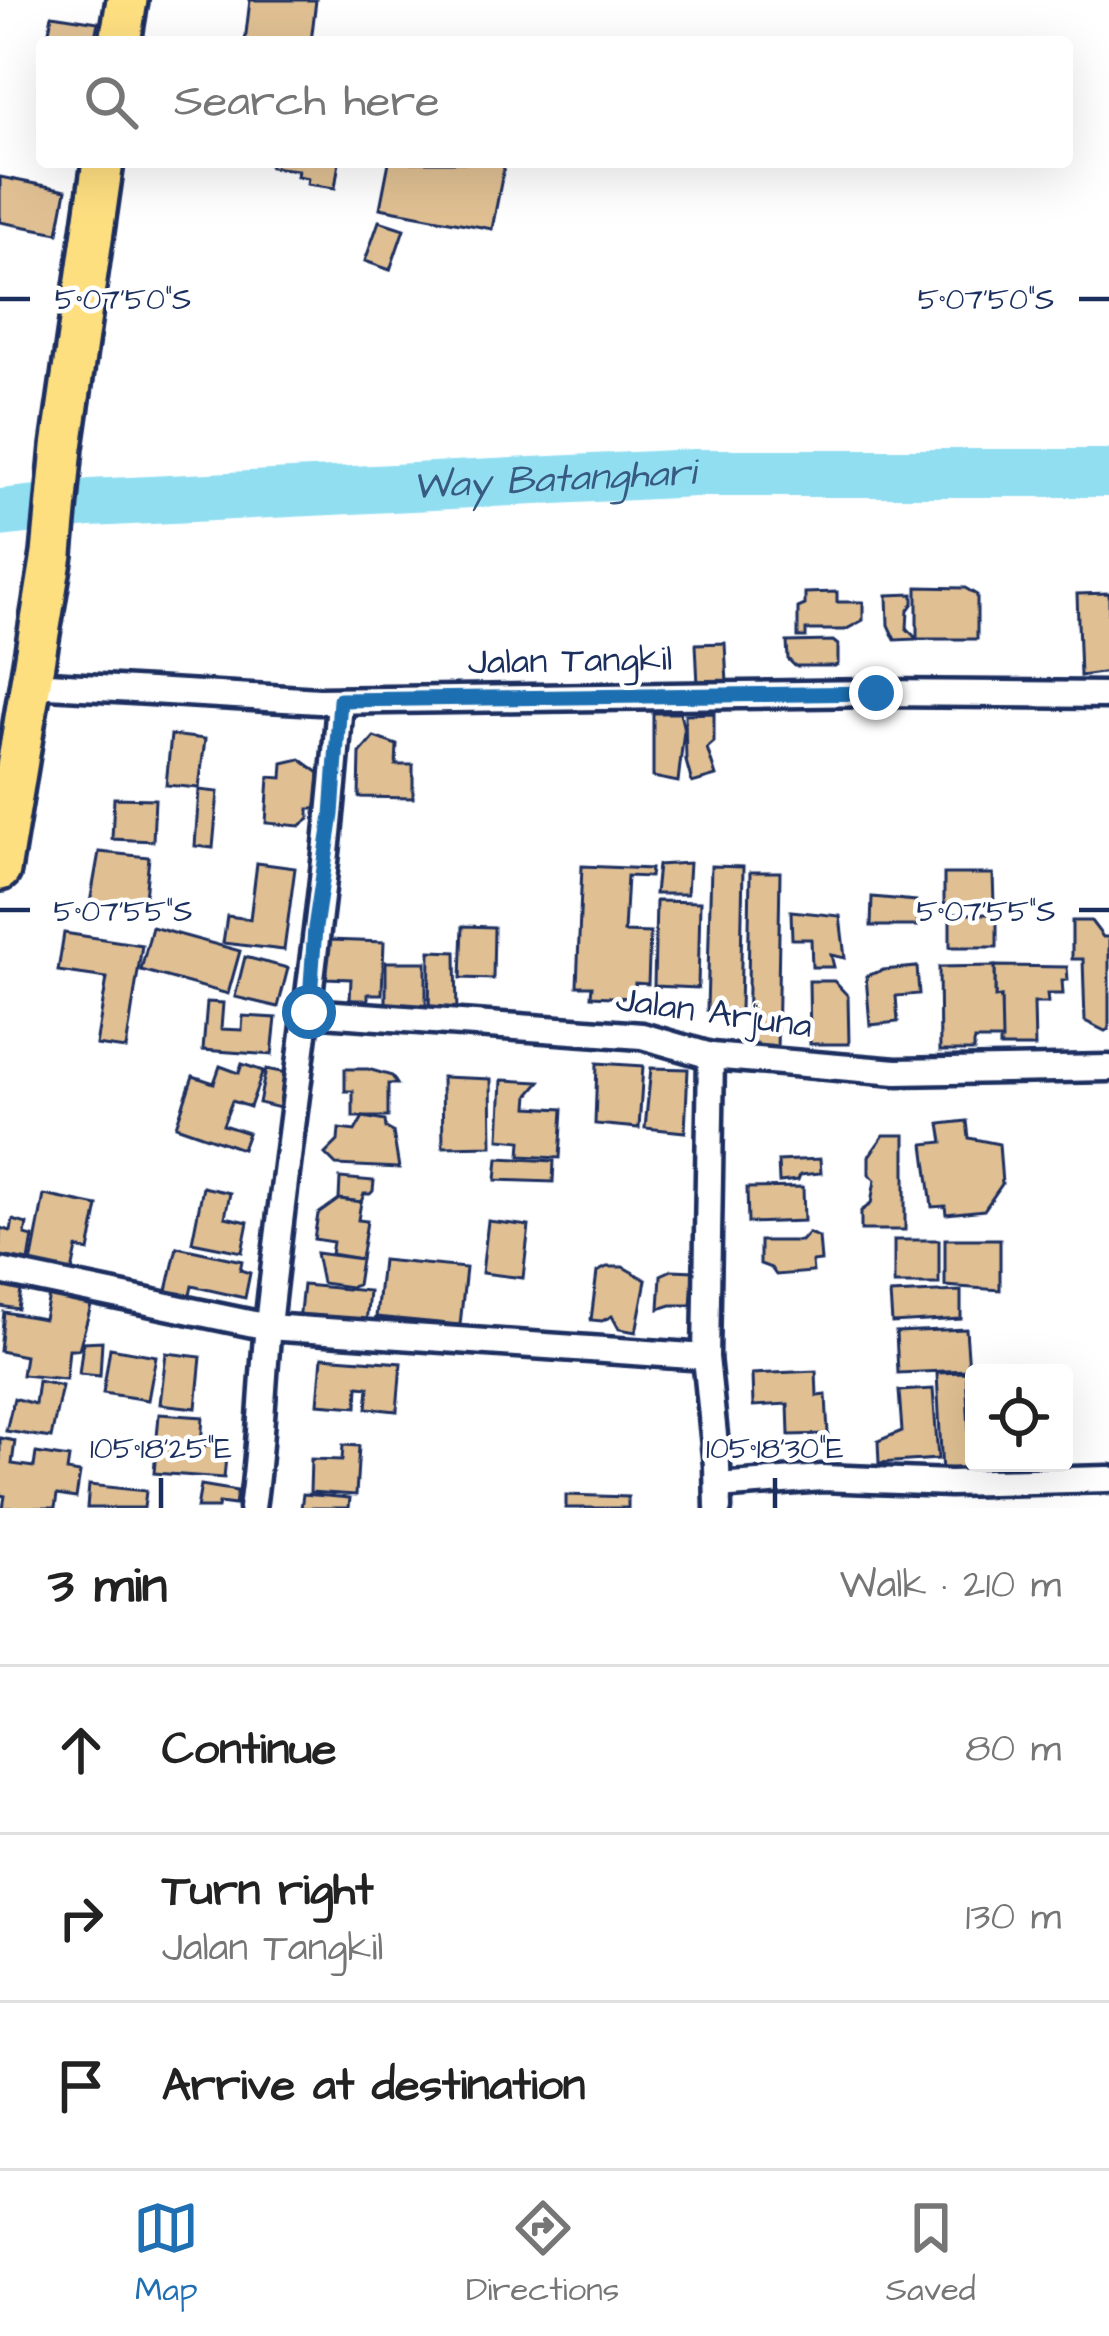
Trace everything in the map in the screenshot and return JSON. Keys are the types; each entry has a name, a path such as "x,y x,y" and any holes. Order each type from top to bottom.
{"main road":[{"path":"121,36 127,0"},
{"path":"0,870 52,554 62,447 102,168"}],"street":[{"name":"Jalan Tangkil","path":"32,684 340,700 1109,695"},
{"path":"252,1508 268,1327 332,815 340,700"},
{"name":"Jalan Arjuna","path":"309,1012 642,1036 711,1056 896,1072 1109,1068"},
{"path":"711,1056 706,1357 718,1497 823,1478 950,1483 1109,1479"},
{"path":"0,1271 268,1327 706,1357"}],"building":[{"path":"250,0 316,0 312,36 246,36"},
{"path":"52,15 98,22 95,36 48,36"},
{"path":"279,168 338,168 335,188 307,184 308,178 297,176 298,170"},
{"path":"388,168 504,168 492,229 380,208"},
{"path":"0,177 66,190 58,233 0,222"},
{"path":"379,221 404,229 390,270 365,261"},
{"path":"917,587 965,588 977,595 977,639 917,639"},
{"path":"837,592 837,602 863,602 863,620 845,630 806,630 806,637 798,637 798,608 805,605 805,593"},
{"path":"1109,593 1109,672 1080,676 1077,594"},
{"path":"913,594 907,629 917,639 895,640 888,625 887,595"},
{"path":"833,641 838,645 835,666 795,666 788,659 787,642"},
{"path":"725,643 727,684 698,685 696,644"},
{"path":"653,713 680,713 684,730 678,782 653,777"},
{"path":"714,713 714,742 707,748 716,776 692,783 686,761 685,714"},
{"path":"171,735 205,739 199,788 166,785"},
{"path":"374,737 397,745 396,765 413,765 413,798 359,797 360,753"},
{"path":"300,759 319,773 317,809 309,809 309,819 300,826 266,823 269,777 282,778 283,763"},
{"path":"199,790 218,792 213,848 195,846"},
{"path":"114,798 155,799 153,841 112,839"},
{"path":"99,852 149,857 144,908 90,903"},
{"path":"257,863 295,868 284,950 223,943 227,916 250,919"},
{"path":"689,863 687,894 655,894 658,865"},
{"path":"582,866 651,869 650,877 627,876 624,932 650,933 648,984 635,983 634,998 591,996 592,986 577,986"},
{"path":"711,866 743,867 740,1011 707,1010"},
{"path":"750,872 780,872 777,1054 759,1054 757,1044 747,1044"},
{"path":"944,874 993,874 994,904 944,904"},
{"path":"872,897 916,901 918,926 871,926"},
{"path":"656,901 700,902 698,988 654,986"},
{"path":"791,911 840,916 845,958 831,955 834,967 812,967 811,939 792,939"},
{"path":"950,914 997,914 997,947 950,947"},
{"path":"1072,921 1091,921 1103,937 1109,937 1109,1029 1105,1031 1085,1021 1083,959 1072,959"},
{"path":"463,926 494,927 493,979 461,978"},
{"path":"152,927 240,951 228,994 141,970"},
{"path":"64,933 142,945 126,1049 96,1045 107,978 58,971"},
{"path":"328,940 384,942 382,994 350,1000 351,979 326,978"},
{"path":"430,951 456,952 457,1019 429,1018"},
{"path":"245,957 288,968 278,1007 235,997"},
{"path":"386,962 426,962 426,1014 386,1014"},
{"path":"995,966 1067,967 1063,994 1047,994 1048,1003 1034,1003 1035,1047 1000,1047 1001,997 995,998"},
{"path":"995,966 1002,1040 974,1040 974,1051 940,1051 939,967"},
{"path":"917,967 919,994 896,996 898,1022 870,1025 866,976"},
{"path":"809,981 834,981 848,996 849,1044 810,1044"},
{"path":"207,1002 223,1003 221,1029 242,1030 243,1016 276,1018 272,1055 203,1050"},
{"path":"597,1063 643,1066 639,1128 595,1124"},
{"path":"242,1064 263,1071 250,1107 232,1101 223,1125 248,1133 242,1149 176,1126 193,1076 214,1083 220,1066 239,1073"},
{"path":"651,1068 688,1069 685,1132 645,1128"},
{"path":"266,1069 291,1074 284,1109 259,1103"},
{"path":"345,1069 392,1076 397,1084 388,1084 388,1117 353,1117 353,1091 345,1091"},
{"path":"442,1077 491,1079 492,1146 443,1147"},
{"path":"502,1080 540,1082 529,1095 528,1107 563,1109 560,1158 520,1156 521,1141 499,1139"},
{"path":"363,1117 385,1121 393,1132 399,1168 336,1165 325,1154 338,1141 339,1129 355,1131"},
{"path":"967,1121 969,1138 999,1144 1002,1184 984,1210 946,1214 945,1206 932,1207 924,1144 943,1142 940,1124"},
{"path":"884,1135 905,1135 905,1230 861,1230 861,1211 871,1204 875,1180 869,1174 869,1156"},
{"path":"498,1158 554,1161 553,1182 496,1180"},
{"path":"820,1159 821,1173 779,1182 778,1161"},
{"path":"340,1178 374,1181 373,1191 364,1194 361,1202 339,1199"},
{"path":"203,1187 230,1193 225,1217 248,1222 242,1252 192,1242"},
{"path":"803,1187 804,1221 748,1223 747,1188"},
{"path":"44,1195 98,1206 89,1251 77,1248 72,1272 31,1264"},
{"path":"339,1199 361,1202 358,1220 367,1221 361,1259 331,1254 333,1242 314,1239 318,1214"},
{"path":"13,1220 27,1224 25,1235 33,1237 29,1261 0,1256 0,1228 11,1231"},
{"path":"488,1221 529,1226 523,1278 482,1273"},
{"path":"808,1233 819,1237 821,1261 812,1262 813,1272 776,1275 760,1264 760,1241 801,1241"},
{"path":"945,1239 1000,1239 1000,1290 945,1286"},
{"path":"894,1240 939,1240 939,1284 894,1284"},
{"path":"177,1247 242,1261 240,1270 250,1273 245,1298 192,1286 189,1300 166,1295"},
{"path":"316,1253 361,1259 357,1285 322,1283"},
{"path":"382,1260 466,1268 460,1325 376,1317"},
{"path":"623,1267 646,1280 636,1332 619,1329 612,1316 591,1320 597,1272"},
{"path":"672,1270 694,1271 691,1305 659,1309 661,1275"},
{"path":"0,1280 22,1284 18,1309 0,1306"},
{"path":"303,1285 369,1291 366,1324 299,1320"},
{"path":"50,1291 93,1299 79,1349 69,1349 66,1379 22,1375 25,1356 0,1351 4,1312 44,1319"},
{"path":"961,1291 961,1319 892,1323 890,1294"},
{"path":"966,1329 969,1364 965,1370 898,1373 896,1332"},
{"path":"102,1341 100,1376 79,1374 83,1342"},
{"path":"110,1348 156,1356 148,1400 103,1393"},
{"path":"166,1353 201,1357 196,1408 160,1404"},
{"path":"322,1357 401,1363 397,1411 367,1408 369,1387 358,1386 357,1407 318,1404"},
{"path":"816,1371 817,1396 826,1395 828,1434 789,1435 788,1404 753,1406 752,1374"},
{"path":"965,1372 965,1472 942,1474 937,1373"},
{"path":"38,1381 62,1386 51,1438 6,1431 14,1398 35,1404"},
{"path":"933,1389 938,1459 879,1463 878,1441 902,1431 899,1391"},
{"path":"159,1414 203,1417 201,1445 227,1447 224,1478 154,1473"},
{"path":"0,1438 15,1441 12,1464 34,1467 36,1453 69,1458 67,1471 80,1473 76,1498 57,1495 55,1508 3,1508"},
{"path":"343,1445 359,1446 356,1495 310,1492 311,1459 342,1460"},
{"path":"89,1485 146,1491 144,1508 87,1508"},
{"path":"201,1485 237,1491 235,1505 197,1508"},
{"path":"303,1494 350,1498 349,1508 301,1508"},
{"path":"566,1495 628,1497 628,1508 566,1508"}],"waterway":[{"name":"Way Batanghari","path":"0,513 90,503 694,473 1109,473"}],"route":[{"path":"309,1012 340,700 876,693"}]}
